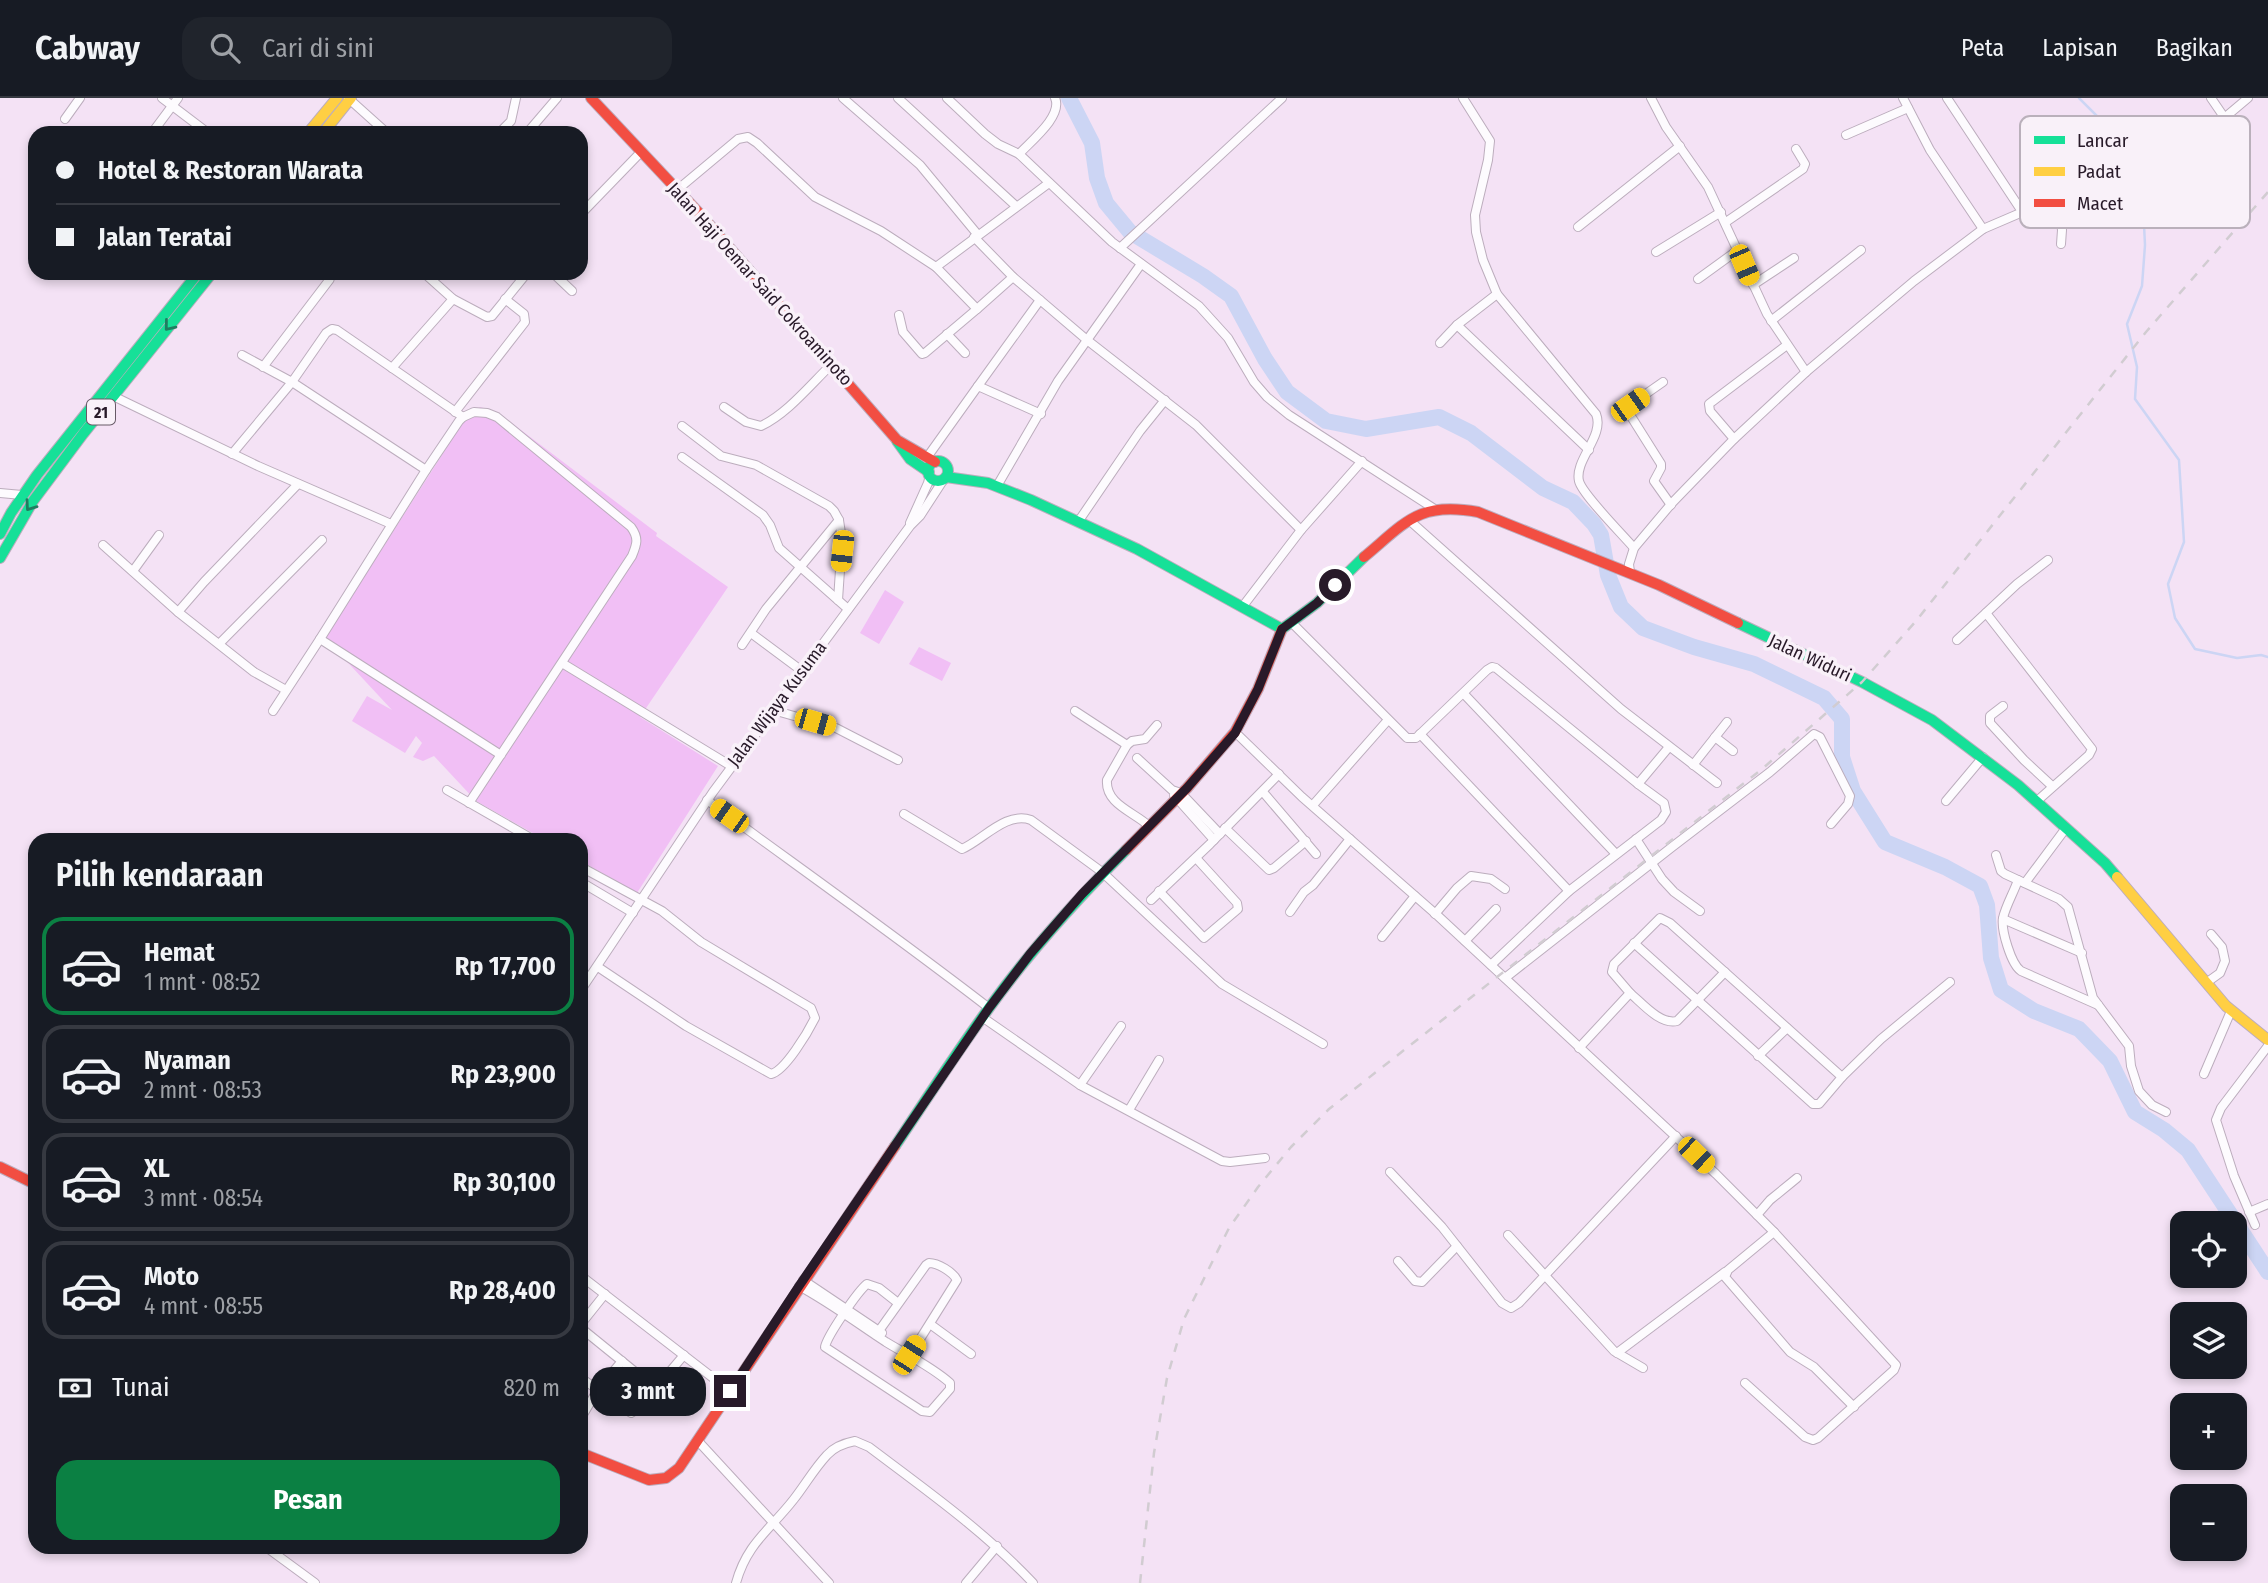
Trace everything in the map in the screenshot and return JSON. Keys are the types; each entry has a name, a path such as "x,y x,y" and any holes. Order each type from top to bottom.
{"main road":[{"path":"314,126 337,98"},
{"name":"Jalan Haji Oemar Said Cokroaminoto","path":"591,98 677,190 897,440 937,469 992,485 1078,522 1287,626"},
{"path":"328,126 349,99"},
{"name":"21","path":"0,558 33,501 193,280"},
{"name":"21","path":"0,534 22,495 77,423 109,394 206,280"},
{"path":"897,440 912,462 937,469"},
{"path":"588,1456 649,1480 673,1474 698,1441 801,1283 986,1013 1030,954 1102,872 1149,826 1235,733 1287,626 1317,603 1354,566 1409,520 1433,508"},
{"name":"Jalan Widuri","path":"1433,508 1459,508 1478,513 1627,571 1882,692 1932,720 2040,798 2066,828 2113,872 2209,981 2234,1014 2268,1040"},
{"path":"0,1167 28,1181"}],"street":[{"path":"65,119 80,98"},
{"path":"162,98 199,126"},
{"path":"157,126 178,98"},
{"path":"506,126 511,121 516,98"},
{"path":"533,126 557,98"},
{"path":"843,98 920,165 976,236 1013,277 1221,448 1301,530"},
{"path":"898,98 1016,206"},
{"path":"947,98 985,134 1019,154 1122,244 1141,264 1207,314 1228,338 1254,382 1267,397 1289,415 1433,508"},
{"path":"1019,154 1054,116 1058,106 1055,98"},
{"path":"1122,244 1282,98"},
{"path":"1463,98 1490,141 1475,215 1483,260 1497,294 1596,414 1598,423 1580,470 1579,481 1634,548"},
{"path":"1651,98 1659,115 1708,187 1771,321 1806,372"},
{"path":"1947,98 2020,208"},
{"path":"2211,98 2223,116"},
{"path":"2225,116 2249,98"},
{"path":"349,99 379,126"},
{"path":"1846,135 1906,101 1930,150 1983,229"},
{"path":"677,190 738,139 748,137 815,197 881,231 936,267 977,309"},
{"path":"1578,227 1680,146"},
{"path":"1726,222 1803,169 1805,164 1796,149"},
{"path":"588,207 641,152"},
{"path":"936,267 1049,183"},
{"path":"1656,252 1721,212"},
{"path":"1627,571 1634,548 1671,505 1734,439 1806,372 1914,281 1983,229 2020,214"},
{"path":"2060,228 2061,244"},
{"path":"1698,279 1738,250"},
{"path":"1771,321 1861,250"},
{"path":"1753,285 1794,258"},
{"path":"992,485 1041,414 1058,381 1141,264"},
{"path":"899,316 903,332 922,354 1013,277"},
{"path":"262,367 329,280"},
{"path":"432,280 453,299 487,317 492,316 521,280"},
{"path":"560,280 572,291"},
{"path":"1440,343 1457,325 1497,294"},
{"path":"392,368 453,299"},
{"path":"455,412 525,322 524,314 505,299"},
{"path":"909,526 920,516 937,469 978,386 1040,300"},
{"path":"1457,325 1589,450"},
{"path":"232,454 292,382 326,332 332,329 341,332 463,417"},
{"path":"947,334 965,353"},
{"path":"1734,439 1710,411 1709,404 1787,345"},
{"path":"242,355 292,382 426,470"},
{"path":"724,407 746,422 761,426 783,411 832,364"},
{"path":"1663,382 1630,405 1627,410 1661,464 1654,481 1671,505"},
{"path":"978,386 1041,414"},
{"path":"109,394 232,454 391,524"},
{"path":"1078,522 1140,431 1165,400"},
{"path":"273,711 391,524 463,417 474,412 487,412 497,417 631,527 638,542 632,556 469,803"},
{"path":"682,426 721,456 756,464 834,511 839,520 842,540 838,600"},
{"path":"682,457 763,515 779,548 848,609"},
{"path":"1243,606 1301,530 1362,461"},
{"path":"909,526 937,469"},
{"path":"178,612 298,484"},
{"path":"0,493 22,495"},
{"path":"742,645 839,520"},
{"path":"1409,520 1584,677 1717,783"},
{"name":"Jalan Wijaya Kusuma","path":"588,981 731,766 909,526"},
{"path":"133,571 159,535"},
{"path":"219,644 323,540"},
{"path":"103,545 178,612 260,677 286,690"},
{"path":"1957,640 2048,559"},
{"path":"1986,613 2092,749 2089,755 2040,798"},
{"path":"1287,626 1407,738 1416,738 1488,670 1496,668 1637,784 1664,803 1666,812 1661,820 1569,891 1491,964"},
{"path":"751,633 802,671"},
{"path":"320,639 500,755"},
{"path":"562,663 731,766"},
{"path":"1464,694 1616,854"},
{"path":"2003,706 1990,716 1990,723 2051,787"},
{"path":"773,710 836,728 898,760"},
{"path":"1075,711 1127,745"},
{"path":"1313,805 1388,720"},
{"path":"1693,765 1727,722"},
{"path":"1149,826 1114,801 1108,791 1107,780 1127,745 1132,741 1145,739 1157,725"},
{"path":"1235,733 1491,964 1676,1136 1774,1232 1895,1363 1894,1370 1854,1407 1818,1438 1809,1440 1745,1383"},
{"path":"1420,734 1569,891"},
{"path":"1505,978 1770,772 1814,734 1820,737 1850,796 1848,804 1831,824"},
{"path":"1715,737 1733,751"},
{"path":"1637,784 1669,747"},
{"path":"1946,801 1983,757"},
{"path":"1137,758 1220,834 1269,870 1274,869 1306,841"},
{"path":"1151,900 1279,774"},
{"path":"447,790 522,833"},
{"path":"1263,792 1316,854"},
{"path":"707,800 897,937 986,1013 1080,1085 1222,1161 1265,1157"},
{"path":"904,814 962,849 997,827 1024,818 1102,872 1222,984 1323,1044"},
{"path":"2066,828 2022,882 2003,919 2011,957 2017,967 2098,1005"},
{"path":"1290,912 1350,839"},
{"path":"1636,839 1662,879 1674,892 1700,911"},
{"path":"1996,855 2001,871 2059,899 2068,907 2091,992 2129,1046 2131,1066 2139,1091 2152,1105 2166,1112"},
{"path":"1159,891 1203,938 1227,919 1238,909 1237,903 1196,858"},
{"path":"588,871 662,911 701,943 811,1008 815,1018 785,1064 777,1073 771,1074 685,1026 598,967"},
{"path":"1435,914 1471,876 1491,879 1505,889"},
{"path":"588,887 634,913"},
{"path":"1382,937 1415,896"},
{"path":"1465,941 1496,909"},
{"path":"1725,972 1672,1023 1662,1020 1630,993 1612,972 1612,968 1657,920 1663,919 1725,972 1842,1077"},
{"path":"2003,919 2082,953"},
{"path":"2209,981 2224,968 2225,955 2211,934"},
{"path":"1634,943 1813,1104 1819,1104 1881,1039 1950,982"},
{"path":"1579,1048 1630,993"},
{"path":"2204,1074 2234,1014"},
{"path":"1080,1085 1121,1026"},
{"path":"1758,1056 1787,1028"},
{"path":"2255,1225 2230,1167 2216,1120 2221,1108 2268,1046"},
{"path":"1129,1110 1158,1060"},
{"path":"1390,1172 1457,1245 1502,1303 1511,1308 1545,1276 1676,1136"},
{"path":"1757,1215 1770,1200 1797,1178"},
{"path":"2249,1212 2268,1204"},
{"path":"1617,1353 1774,1232"},
{"path":"1508,1235 1617,1353 1643,1368"},
{"path":"1398,1261 1415,1281 1422,1282 1457,1245"},
{"path":"878,1333 929,1263 936,1263 953,1274 957,1277 955,1284 909,1355"},
{"path":"1728,1270 1725,1277 1727,1282 1790,1352 1814,1367 1854,1407"},
{"path":"588,1281 730,1391"},
{"path":"801,1283 846,1312 878,1333 950,1383 950,1389 930,1412 922,1411 825,1347 827,1339 846,1312 863,1287 867,1284 878,1288 898,1303"},
{"path":"588,1317 606,1294"},
{"path":"930,1324 971,1354"},
{"path":"588,1332 655,1388"},
{"path":"588,1384 631,1413 639,1408 684,1355"},
{"path":"588,1406 622,1361"},
{"path":"698,1441 828,1583"},
{"path":"736,1583 741,1565 752,1546 793,1500 827,1455 847,1443 859,1441 997,1546 1033,1583"},
{"path":"966,1583 997,1546"},
{"path":"275,1554 314,1583"}],"shaded area":[{"path":"480,407 497,412 657,533 656,536 728,587 640,717 718,766 637,893 588,865 588,833 533,833 476,801 434,756 423,761 413,757 422,743 416,736 405,753 352,721 367,696 392,710 325,638 465,419"},
{"path":"885,590 904,602 879,644 860,633"},
{"path":"919,647 951,663 942,681 909,664"}],"waterway":[{"path":"1069,98 1092,143 1097,178 1106,203 1130,232 1231,296 1265,359 1287,392 1326,421 1366,429 1439,417 1471,433 1543,488 1573,502 1594,524 1601,535 1608,575 1621,607 1643,628 1694,647 1754,664 1824,698 1842,719 1842,757 1853,791 1885,842 1945,867 1980,886 1987,905 1991,958 2001,990 2034,1011 2079,1029 2110,1061 2135,1112 2164,1130 2188,1150 2268,1272"},
{"path":"2079,98 2097,116"},
{"path":"2144,228 2142,286 2127,324 2137,367 2135,399 2179,460 2184,542 2168,584 2175,618 2195,649 2237,658 2261,655 2268,657"}],"railway":[{"path":"2250,213 2268,192"},
{"path":"1140,1583 1154,1453 1167,1378 1184,1319 1229,1228 1258,1187 1291,1147 1329,1109 1762,769 1862,682 1916,621 2146,332 2237,228"}],"traffic: fast":[{"path":"0,534 37,475 192,280"},
{"path":"0,558 33,501 206,280"},
{"path":"897,441 910,459 929,472"},
{"path":"938,461 945,464 948,471 945,478 938,481 931,478 928,471 931,464 938,461"},
{"path":"946,477 988,483 1031,500 1137,549 1282,629 1317,603 1364,557"},
{"path":"1738,623 1862,682 1932,720 2018,785 2117,877"},
{"path":"895,1146 965,1042 1021,966 1054,926 1126,850"}],"traffic: slow":[{"path":"314,126 337,98"},
{"path":"329,126 351,98"},
{"path":"2117,877 2226,1006 2268,1040"}],"traffic: jam":[{"path":"591,98 700,214 897,440 935,462"},
{"path":"1364,557 1403,524 1427,512 1441,509 1478,512 1659,585 1738,623"},
{"path":"1126,850 1187,788 1235,732 1258,689 1282,629"},
{"path":"588,1456 649,1480 666,1478 679,1468 895,1146"},
{"path":"0,1167 28,1181"}],"route":[{"path":"730,1391 989,1008 1030,954 1082,894 1187,788 1235,733 1258,689 1282,629 1317,603 1335,585"}]}
